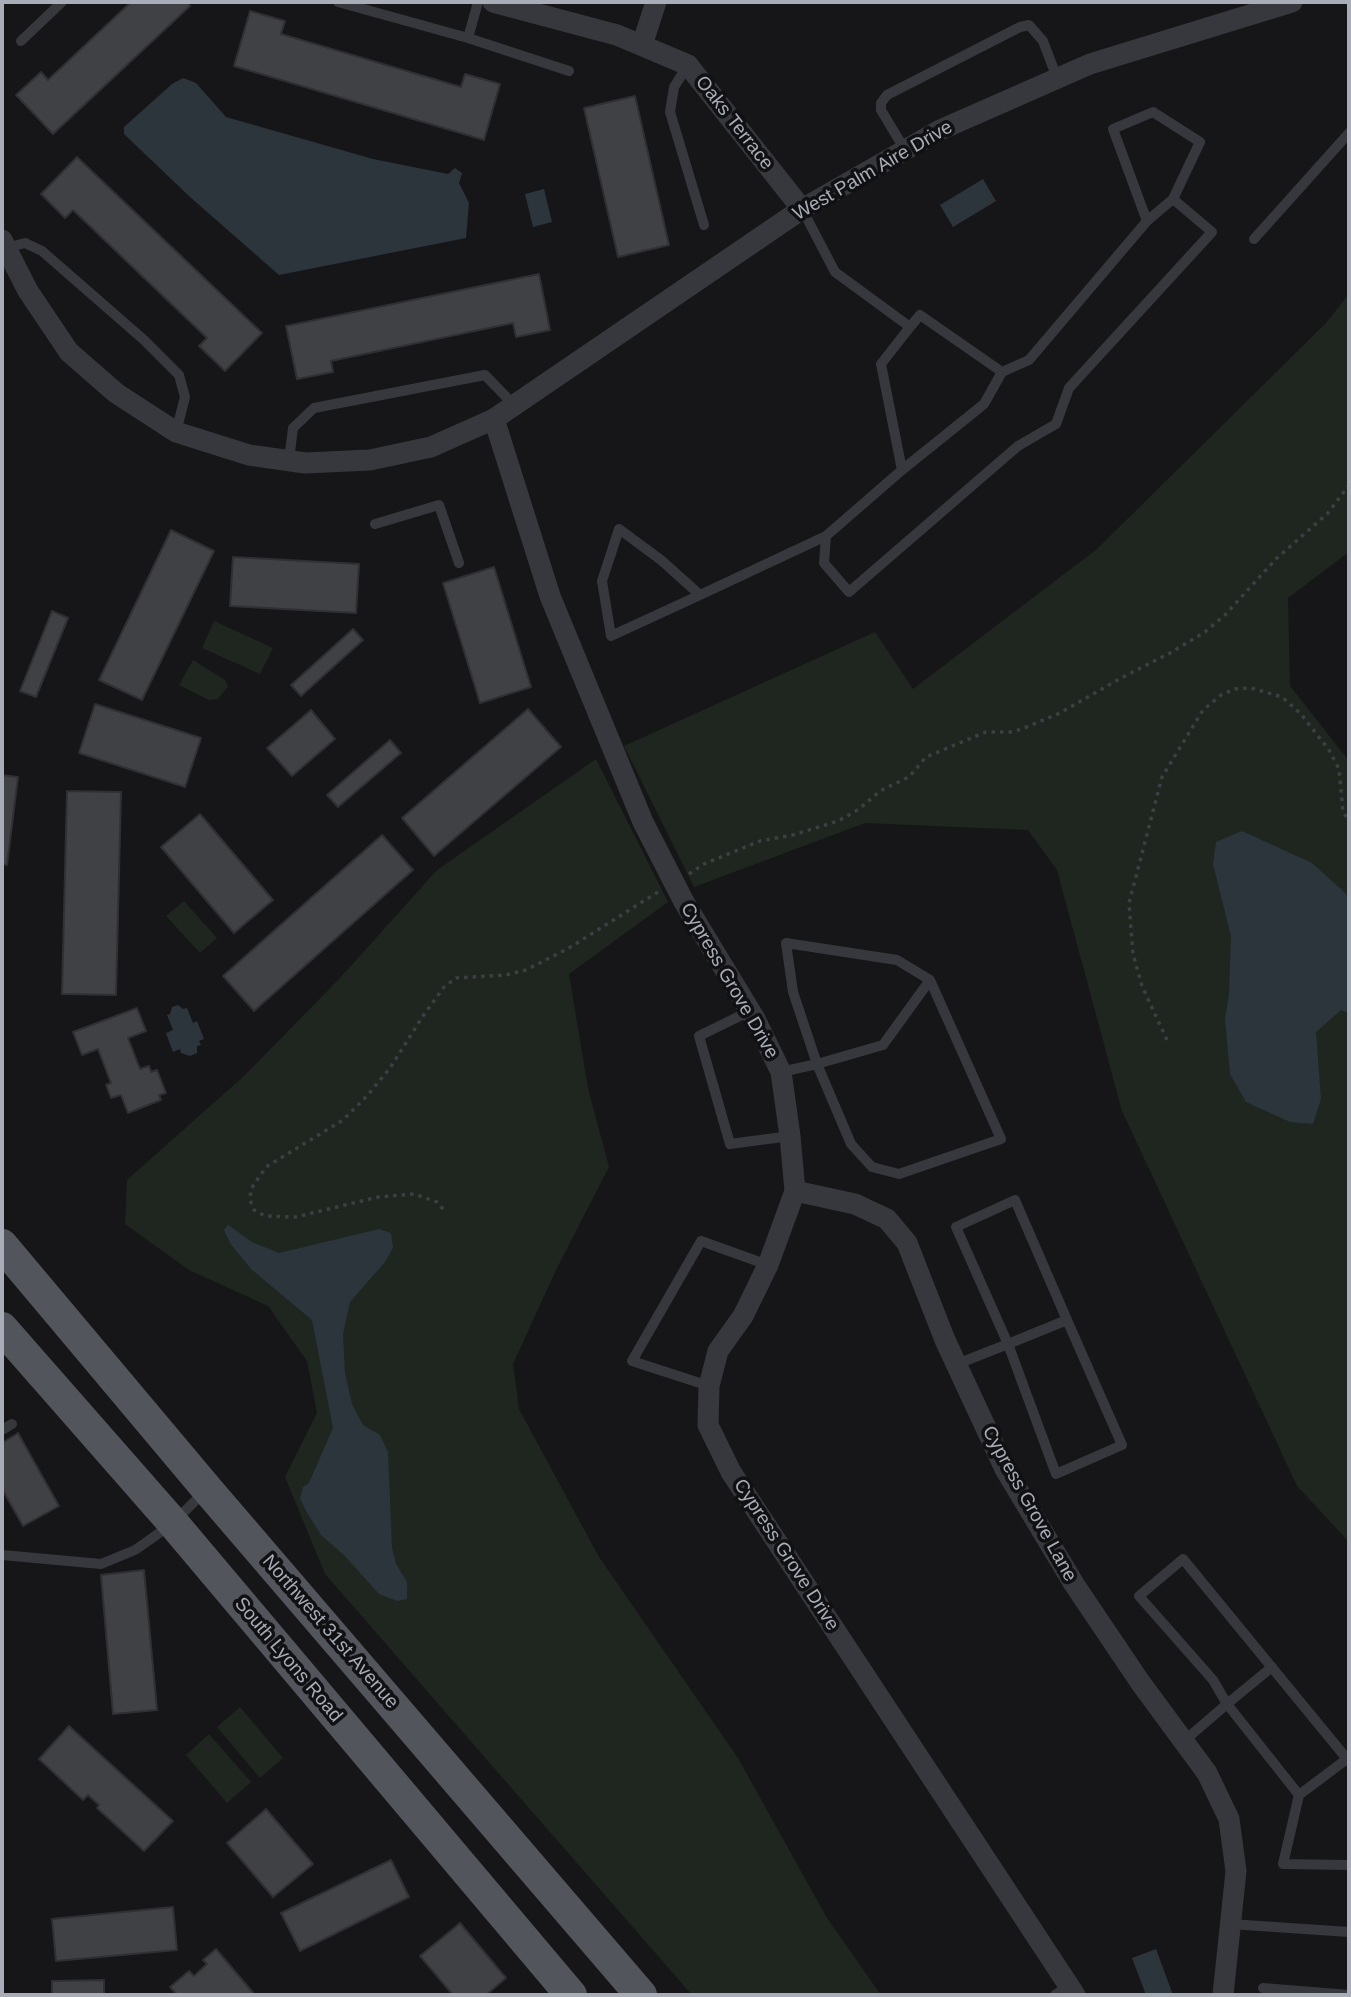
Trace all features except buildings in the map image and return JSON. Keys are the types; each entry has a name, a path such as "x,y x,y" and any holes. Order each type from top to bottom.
{"main road":[{"name":"Northwest 31st Avenue","path":"11,1256 641,1995"},
{"name":"South Lyons Road","path":"2,1328 173,1523 571,1995"},
{"path":"477,1885 517,1850"}],"street":[{"name":"Oaks Terrace","path":"493,2 617,35 688,65 802,209"},
{"path":"642,45 656,2"},
{"name":"West Palm Aire Drive","path":"4,244 28,291 69,352 116,393 176,432 250,455 305,463 370,460 430,447 494,419 802,209 940,130 1090,64 1292,2"},
{"name":"Cypress Grove Drive","path":"494,419 550,596 638,810 674,883 750,1011 781,1072 795,1191 768,1265 743,1316 718,1351 709,1386 708,1425 731,1472 1066,1992"},
{"name":"Cypress Grove Lane","path":"795,1191 855,1204 887,1219 907,1243 957,1364 1005,1469 1074,1584 1207,1773 1229,1819 1236,1871 1223,1995"}],"lane":[{"path":"21,41 62,2"},
{"path":"338,2 468,38 569,71"},
{"path":"468,38 478,2"},
{"path":"905,150 881,110 881,103 887,95 1020,27 1029,25 1043,41 1057,78"},
{"path":"688,65 674,87 670,112 704,225"},
{"path":"700,595 620,529 602,581 611,636 826,537 902,470 984,404 1002,372 1029,360 1147,221 1172,199 1200,142 1153,112 1113,129 1147,221"},
{"path":"1254,239 1349,133"},
{"path":"826,537 824,563 849,592 1018,446 1056,424 1069,388 1212,232 1172,199"},
{"path":"802,209 835,272 910,327"},
{"path":"4,244 25,243 42,251 144,340 179,375 185,397 176,432"},
{"path":"902,470 881,364 920,315 1002,372"},
{"path":"289,460 293,428 314,408 485,375 514,405"},
{"path":"375,524 439,505 459,563"},
{"path":"786,943 897,960 930,980 1000,1139 899,1174 872,1167 851,1144 817,1064 793,992 786,943"},
{"path":"781,1072 883,1045 930,980"},
{"path":"750,1011 699,1035 730,1144 790,1136"},
{"path":"1016,1200 1067,1320 1122,1446 1056,1474 1007,1344 956,1227 1016,1200"},
{"path":"709,1386 632,1361 701,1241 768,1265"},
{"path":"957,1364 1067,1320"},
{"path":"2,1555 101,1564 135,1550 173,1523 207,1489"},
{"path":"1299,1795 1227,1704 1213,1680 1139,1596 1183,1559 1347,1759 1299,1795 1283,1864 1349,1865"},
{"path":"1184,1741 1272,1667"},
{"path":"1230,1924 1349,1931"},
{"path":"1263,1988 1349,1995"}],"path":[{"path":"443,1209 437,1202 414,1195 378,1197 296,1217 265,1216 254,1210 250,1200 251,1189 266,1167 343,1120 366,1097 390,1068 438,994 456,978 506,975 526,970 569,948 704,864 760,841 793,835 838,821 880,792 909,777 926,757 986,732 1011,732 1060,713 1170,653 1205,632 1225,615 1276,559 1328,513 1349,485"},
{"path":"1167,1040 1139,975 1133,954 1129,903 1162,777 1203,710 1221,695 1235,689 1251,688 1282,697 1301,714 1329,750 1339,769 1343,812 1349,820"}],"shaded area":[{"path":"183,78 196,83 226,117 373,159 448,174 455,168 462,173 459,183 469,203 466,238 279,275 190,197 124,134 124,127 172,84"},
{"path":"983,179 996,201 953,227 940,205"},
{"path":"544,189 552,222 533,227 525,194"},
{"path":"1349,294 1349,552 1288,598 1290,686 1349,761 1349,1542 1297,1486 1122,1111 1057,870 1028,830 865,823 694,887 624,746 875,632 913,689 1097,549 1325,324"},
{"path":"214,621 273,648 260,674 202,648"},
{"path":"193,660 225,680 228,686 218,699 209,700 179,685"},
{"path":"596,759 668,902 569,974 588,1088 609,1167 556,1270 513,1364 519,1409 599,1557 738,1758 827,1918 881,1995 692,1995 325,1574 285,1477 317,1413 307,1361 268,1306 189,1270 125,1224 127,1180 245,1075 340,978 437,870"},
{"path":"1242,831 1312,863 1349,899 1349,1013 1341,1010 1316,1032 1321,1099 1313,1124 1290,1122 1246,1102 1230,1074 1225,1019 1229,994 1231,936 1213,864 1216,842"},
{"path":"184,901 217,938 200,953 166,916"},
{"path":"178,1005 183,1009 187,1008 193,1023 197,1021 204,1039 199,1041 201,1045 197,1046 197,1053 190,1056 181,1053 180,1049 173,1052 166,1033 173,1030 167,1015 172,1007"},
{"path":"228,1225 252,1242 279,1253 379,1229 391,1233 393,1248 385,1262 350,1302 343,1334 345,1373 352,1404 363,1425 380,1435 388,1452 392,1548 396,1564 407,1582 407,1599 397,1601 379,1594 344,1555 321,1535 306,1511 300,1498 303,1487 309,1483 333,1428 312,1320 251,1269 230,1243 224,1230"},
{"path":"240,1707 283,1758 260,1778 217,1727"},
{"path":"209,1734 251,1782 227,1803 186,1755"},
{"path":"1156,1949 1173,1995 1146,1995 1132,1958"}]}
